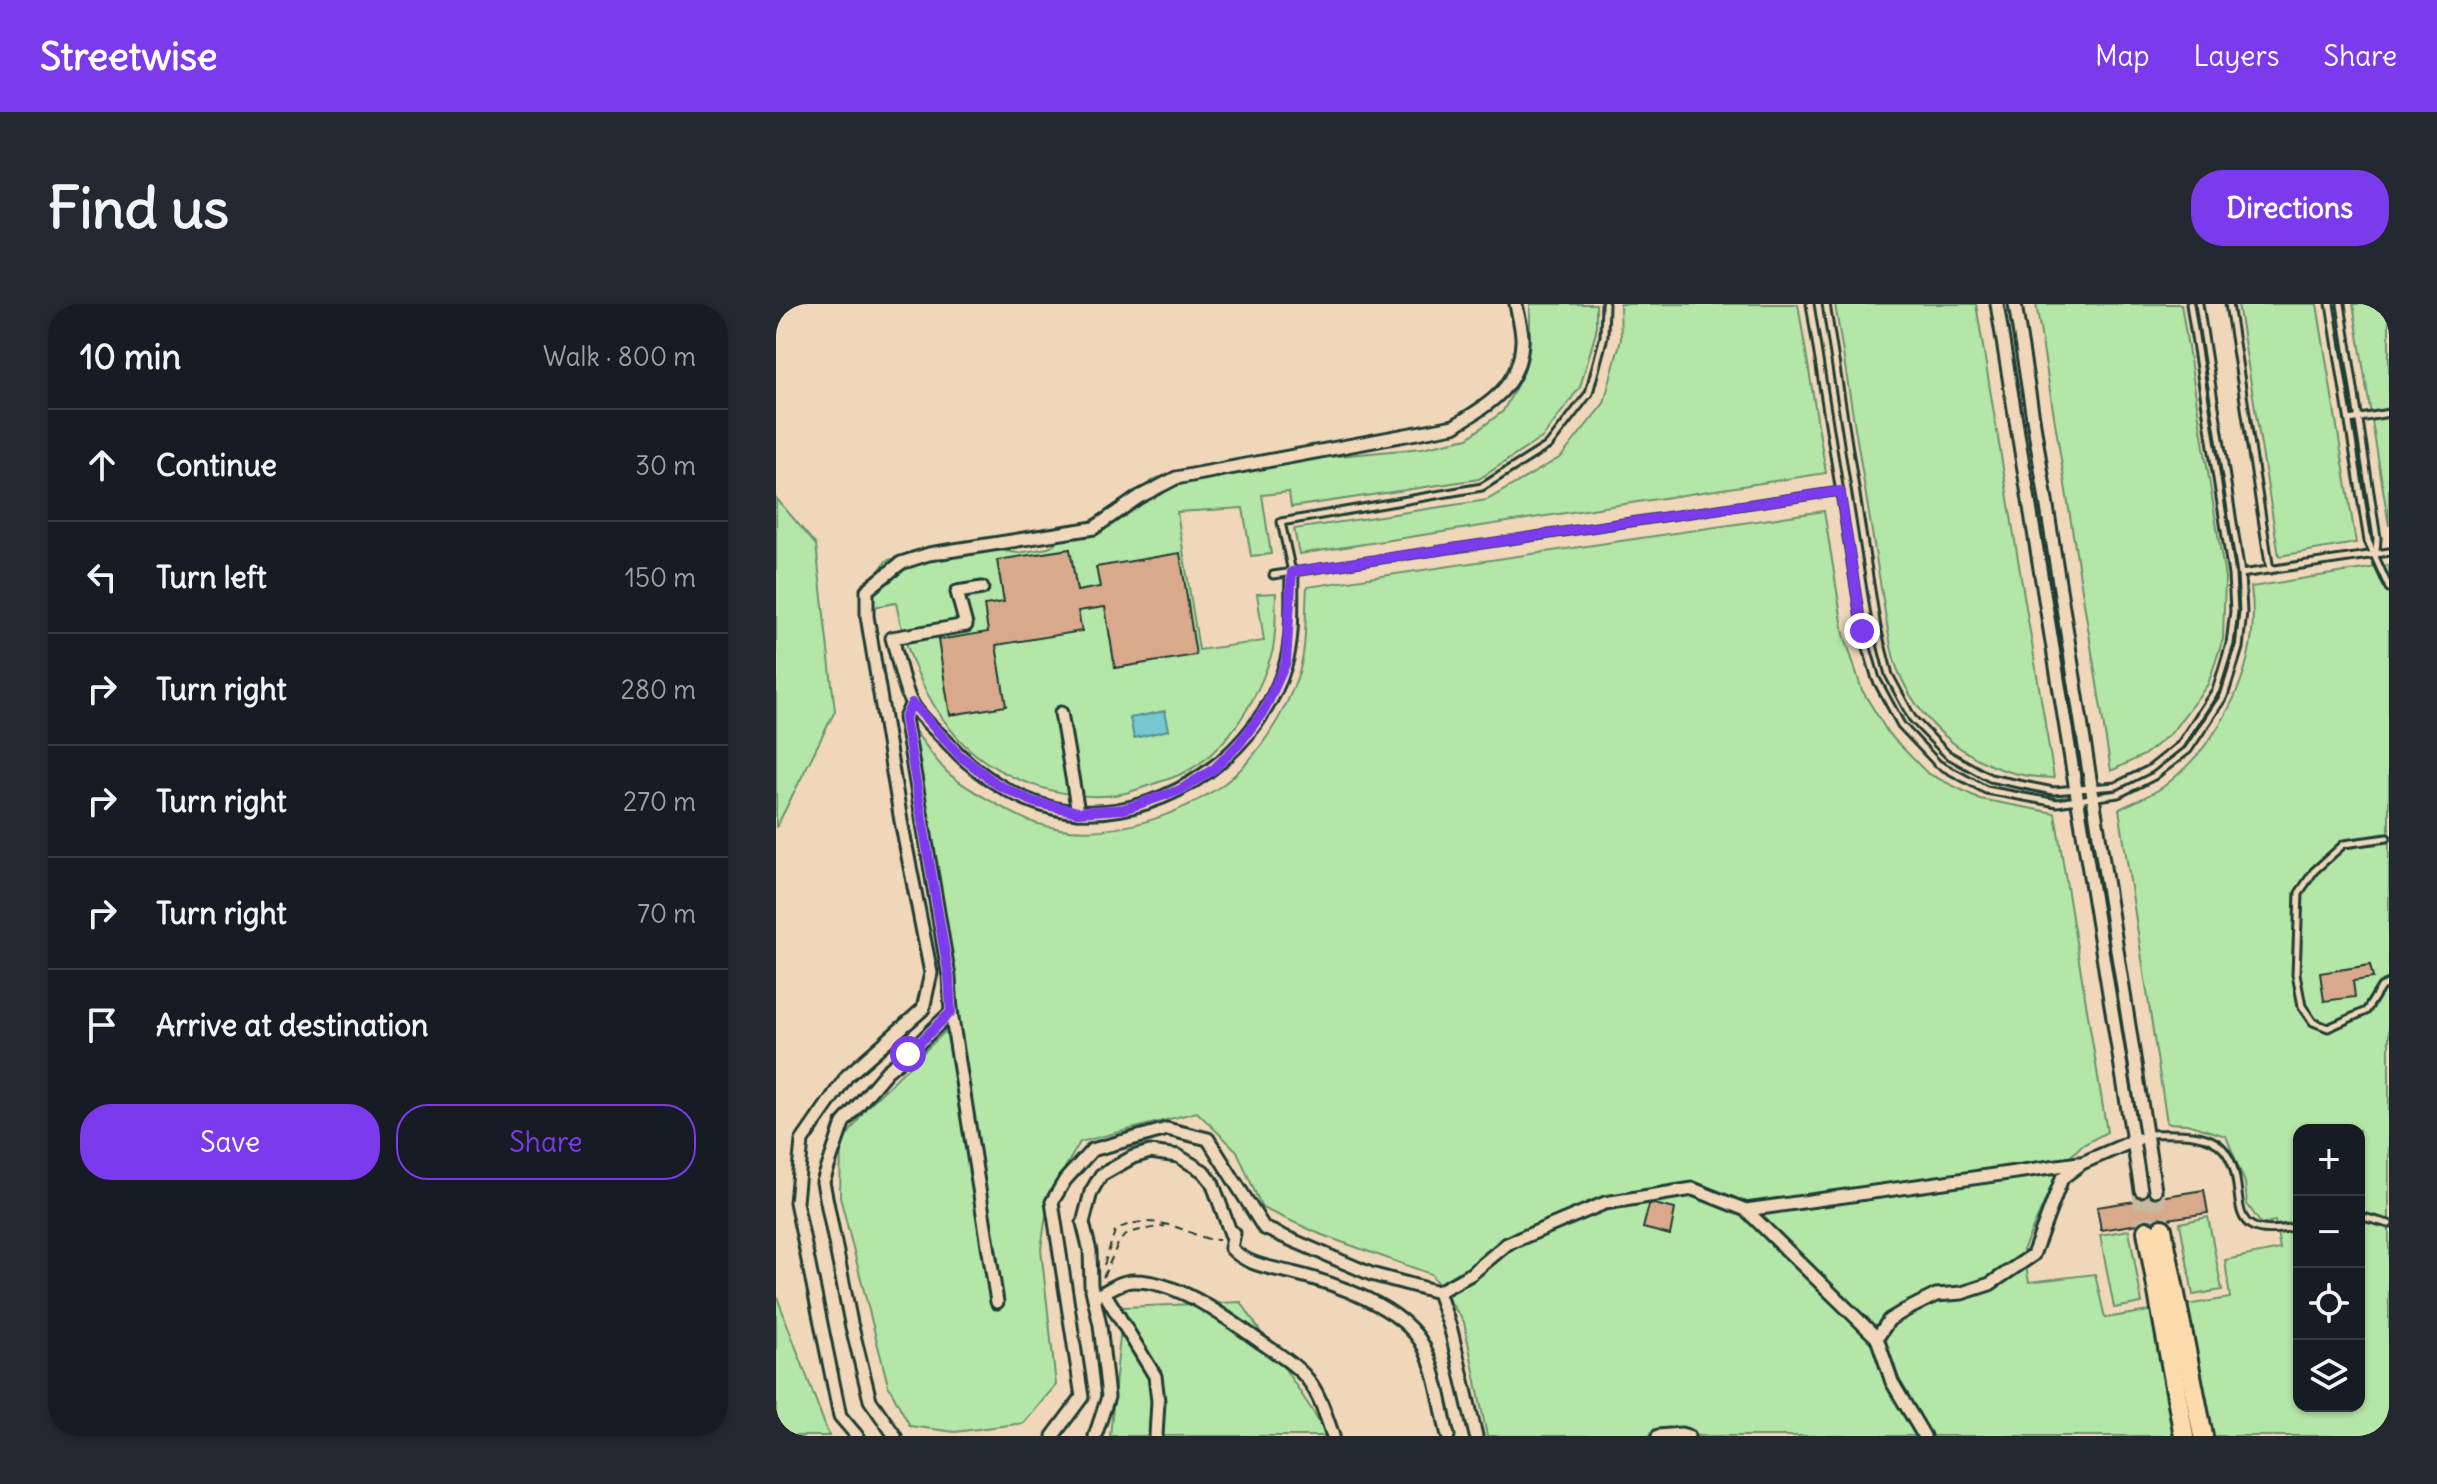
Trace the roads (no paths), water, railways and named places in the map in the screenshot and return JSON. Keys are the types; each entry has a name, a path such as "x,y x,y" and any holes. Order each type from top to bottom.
{"main road":[{"path":"2184,1436 2155,1230 2203,1436"}],"street":[{"path":"857,1436 840,1416 796,1202 802,1141 847,1076 923,1009 931,973 901,821 867,616 867,590 901,563 929,554 1094,528 1139,497 1176,478 1454,426 1489,403 1513,380 1523,341 1516,304"},
{"path":"1997,304 2141,1190"},
{"path":"2015,304 2155,1190"},
{"path":"982,588 957,592 966,625 892,638 912,703 959,755 998,785 1034,802 1078,812 1124,809 1180,790 1214,769 1239,744 1265,709 1286,662 1292,572"},
{"path":"912,703 905,718 949,977 951,1012 997,1302"},
{"path":"1061,713 1078,812"},
{"path":"895,1436 870,1400 823,1182 843,1123 887,1071 951,1012"},
{"path":"1053,1436 1082,1397 1052,1202 1065,1180 1092,1150 1167,1129 1208,1139 1264,1228 1371,1274 1438,1292 1471,1274 1507,1244 1605,1203 1693,1189 1746,1210 1877,1338 1892,1382 1924,1436"},
{"path":"1746,1210 2082,1163 2133,1143 2146,1134"},
{"path":"1156,1436 1158,1387 1155,1376 1099,1292 1091,1285 1090,1251 1083,1223 1091,1192 1101,1175 1133,1157 1150,1152 1178,1156 1203,1171 1220,1199 1231,1234 1234,1233 1231,1248 1245,1260 1339,1288 1376,1304 1405,1322 1423,1346 1430,1364 1448,1436"},
{"path":"1877,1338 1889,1320 1904,1311 1936,1295 1962,1293 1990,1284 2033,1255 2062,1178 2082,1163"},
{"path":"1099,1292 1133,1281 1150,1283 1191,1296 1219,1312 1303,1373 1315,1391 1333,1436"},
{"path":"1095,1436 1108,1397 1099,1292"},
{"path":"1438,1292 1451,1330 1476,1436"},
{"path":"1658,1436 1688,1436"}],"lane":[{"path":"1292,572 1281,522 1482,487 1549,445 1589,393 1604,336 1605,304"},
{"path":"1810,304 1862,631 1876,679 1901,725 1938,764 1986,790 2057,803 2076,795 2116,786 2150,769 2180,745 2216,690 2230,644 2234,611 2232,575 2190,304"},
{"path":"1826,304 1877,628 1889,675 1912,718 1947,754 1990,778 2076,795 2118,794 2154,776 2188,750 2224,696 2239,648 2243,612 2241,574 2199,304"},
{"path":"2229,304 2270,570"},
{"path":"2330,304 2368,541 2389,588"},
{"path":"2341,304 2377,538 2376,554"},
{"path":"2349,420 2389,413"},
{"path":"1273,575 1840,491"},
{"path":"2241,574 2389,552"},
{"path":"2387,838 2344,844 2314,871 2299,893 2296,974 2302,1006 2313,1022 2328,1028 2366,1011 2381,987 2389,983"},
{"path":"2146,1134 2190,1135 2223,1148 2232,1165 2245,1219 2258,1229 2271,1232 2293,1227"},
{"path":"2365,1218 2389,1224"}],"water":[{"path":"1165,711 1169,730 1134,738 1130,718"}],"tunnel":[{"path":"2141,1190 2147,1231"},
{"path":"2155,1190 2162,1229"}]}
